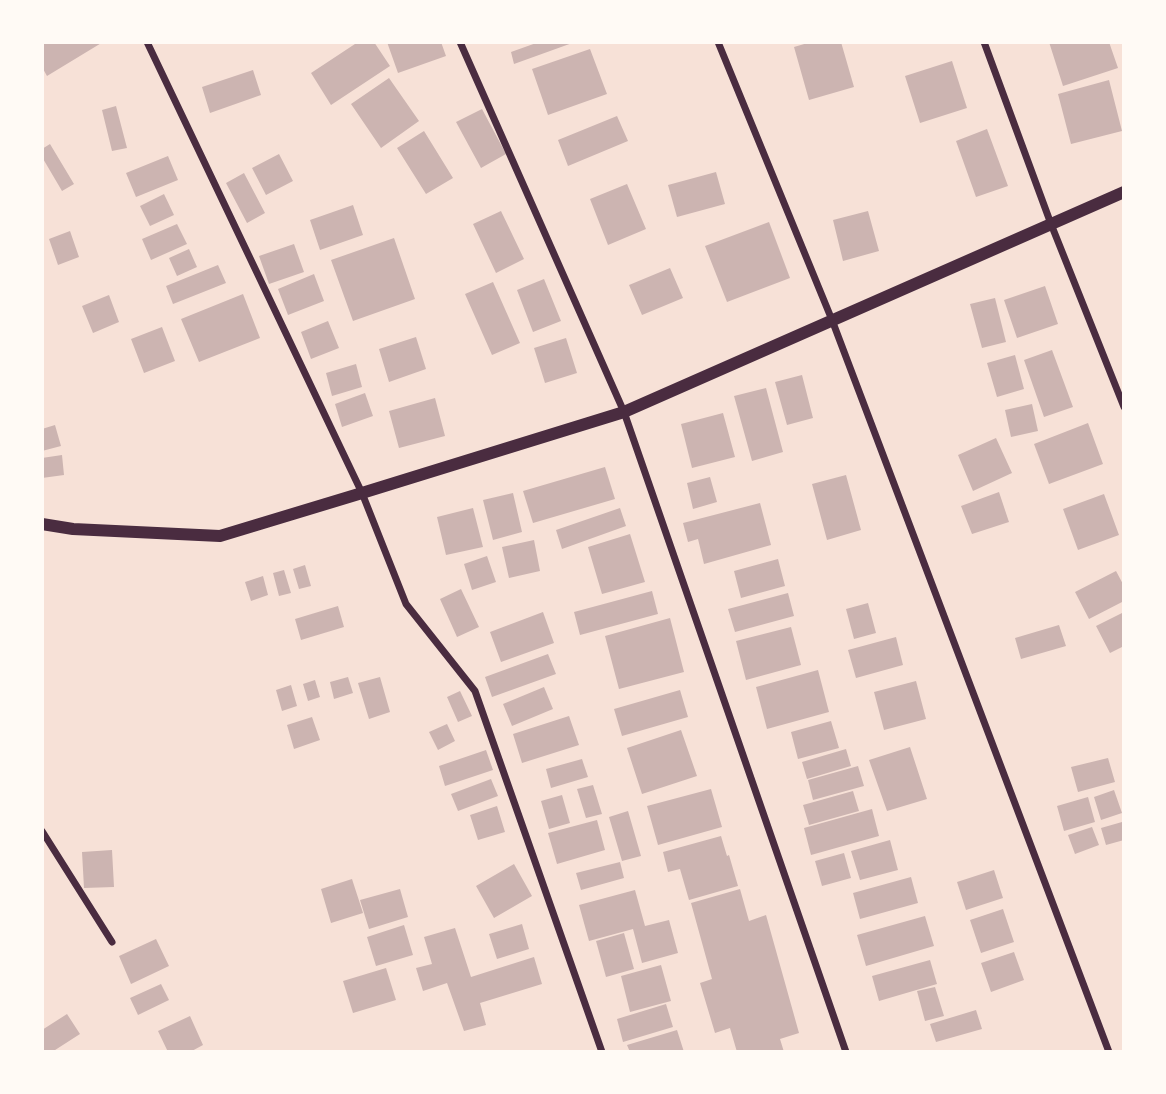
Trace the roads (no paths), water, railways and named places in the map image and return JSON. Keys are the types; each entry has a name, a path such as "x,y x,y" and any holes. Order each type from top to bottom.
{"street":[{"path":"147,42 362,493 406,604 475,691 602,1052"},
{"path":"460,42 624,412 846,1052"},
{"path":"718,42 832,320 1109,1052"},
{"path":"984,42 1051,224 1124,407"},
{"path":"42,524 73,529 220,536 362,493 624,412 1124,192"},
{"path":"42,831 112,942"}]}
